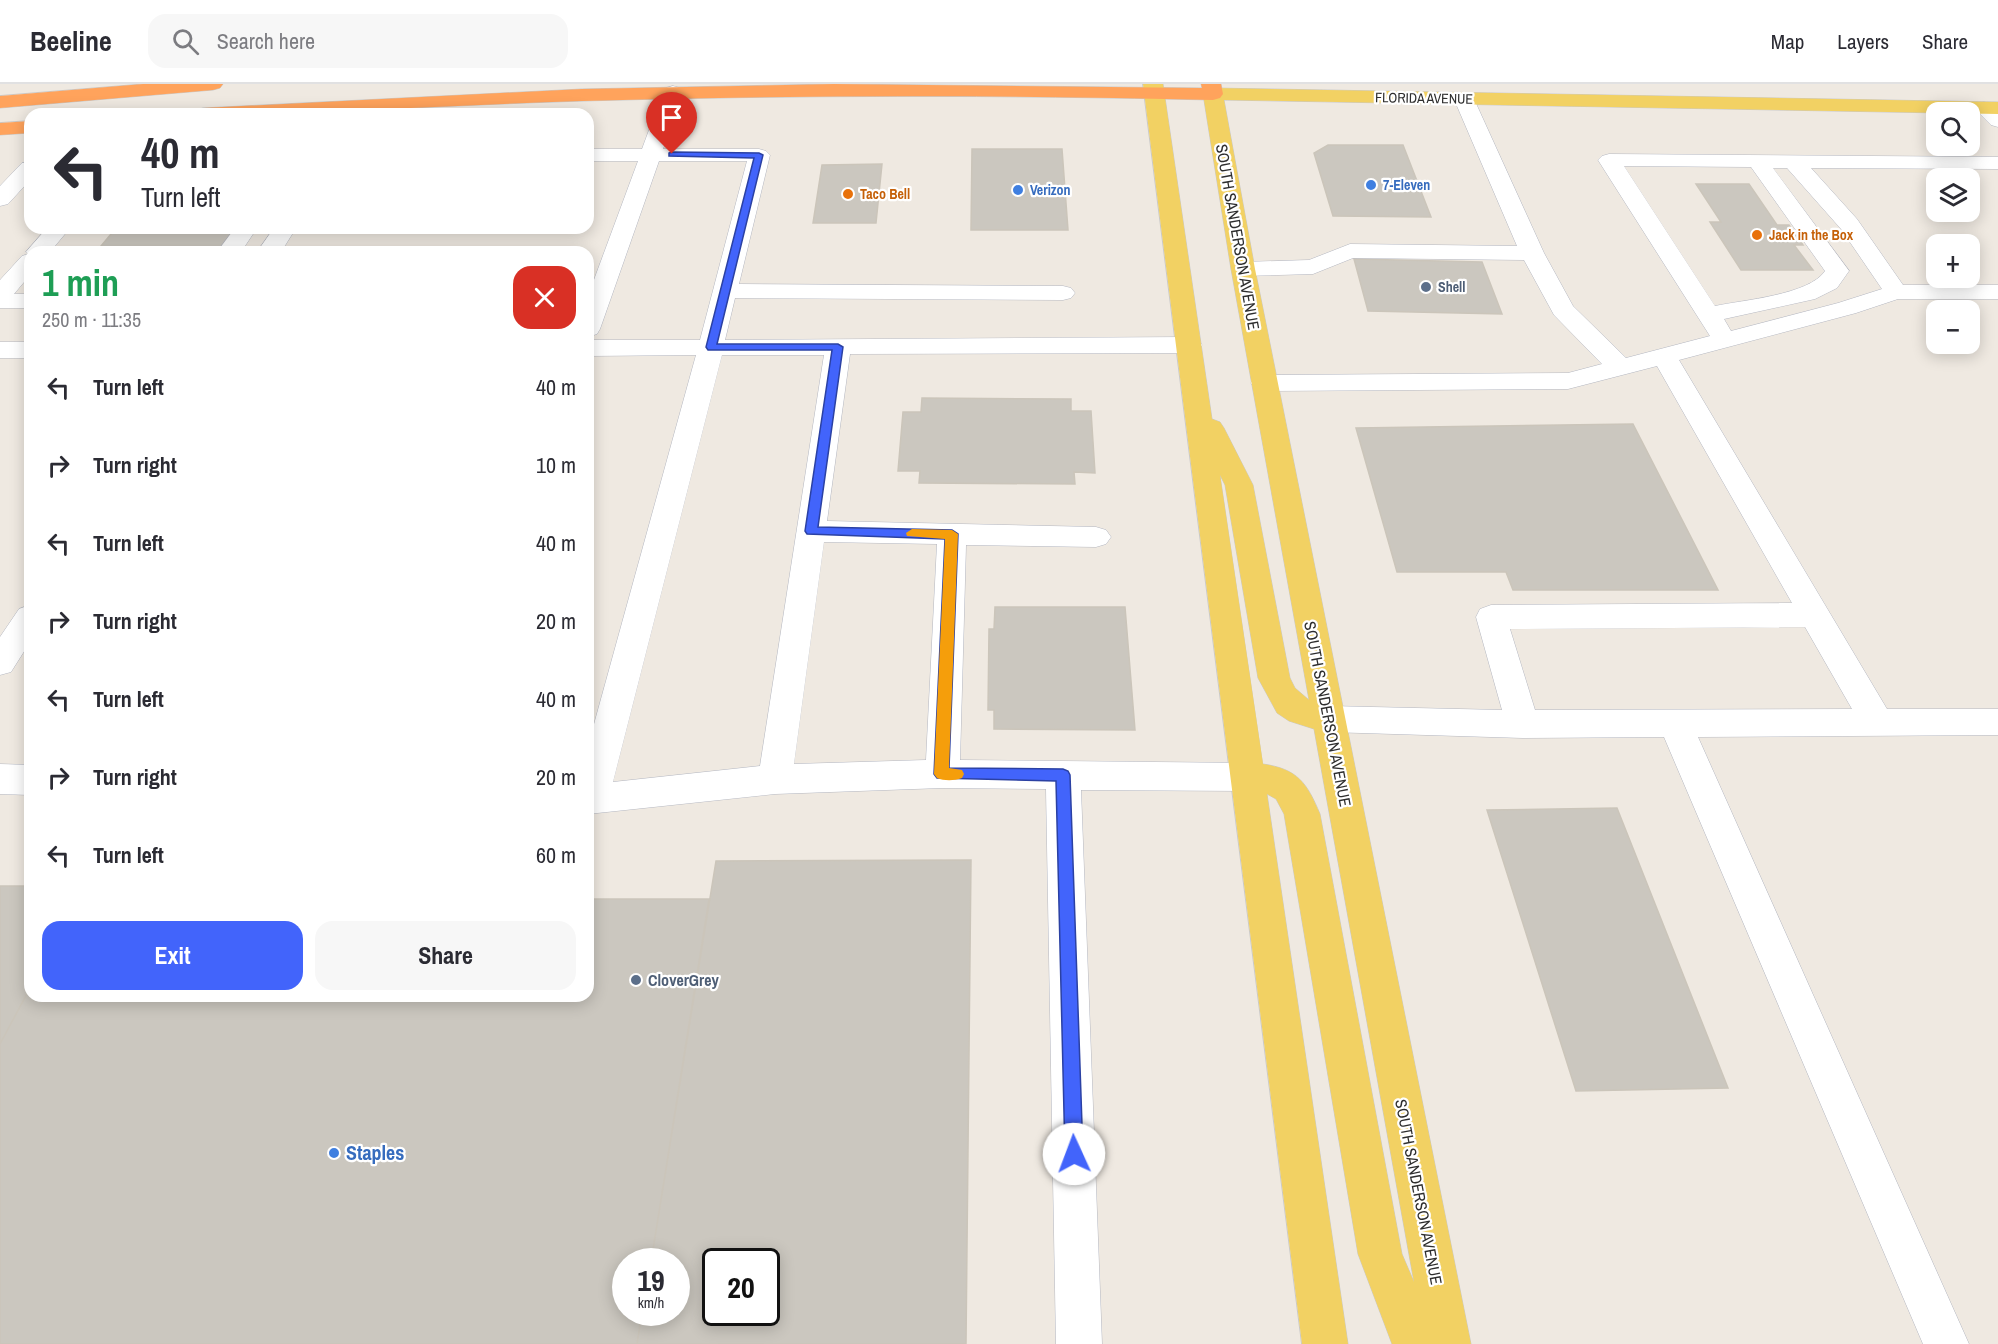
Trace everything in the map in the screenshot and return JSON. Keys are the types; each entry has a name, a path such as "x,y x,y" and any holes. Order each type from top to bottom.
{"highway":[{"path":"0,102 133,87 213,84"},
{"path":"83,108 114,105 133,87"},
{"name":"FLORIDA AVENUE","path":"300,108 673,92 1212,89"},
{"path":"0,116 24,114"},
{"path":"0,129 24,127"}],"main road":[{"path":"1154,88 1324,1344"},
{"name":"FLORIDA AVENUE","path":"1212,89 1464,99 1993,113"},
{"name":"SOUTH SANDERSON AVENUE","path":"1212,89 1264,383 1448,1344"},
{"path":"1198,401 1239,485 1274,678 1280,695 1294,710 1329,719"},
{"path":"1248,777 1269,779 1288,786 1296,796 1302,814 1380,1254 1415,1344"}],"lane":[{"path":"594,312 673,92"},
{"path":"1464,99 1532,253 1563,310 1621,368"},
{"path":"594,155 759,155 711,347 594,784"},
{"path":"1725,340 1609,160 1998,163"},
{"path":"1709,315 1807,294 1829,283 1837,271 1757,161"},
{"path":"1793,161 1849,224 1896,292"},
{"path":"0,199 24,174"},
{"path":"43,246 54,234"},
{"path":"1243,269 1313,267 1350,251 1532,253"},
{"path":"0,295 24,268"},
{"path":"725,291 1063,293"},
{"path":"1264,383 1568,381 1846,308 1896,292 1998,292"},
{"path":"0,301 24,301"},
{"path":"594,348 1189,345"},
{"path":"775,779 838,347"},
{"path":"0,350 24,350"},
{"path":"1663,356 1877,722"},
{"path":"811,531 1096,537"},
{"path":"942,774 952,534"},
{"path":"1523,724 1491,617 1814,615"},
{"path":"0,663 24,626"},
{"path":"1329,719 1523,724 1998,722"},
{"path":"1675,723 1946,1344"},
{"path":"594,799 775,779 942,774 1248,777"},
{"path":"1063,775 1079,1344"},
{"path":"0,779 24,780"}],"building":[{"name":"7-Eleven","path":"1328,145 1403,145 1431,217 1333,216 1314,153"},
{"name":"Verizon","path":"972,149 1062,149 1068,230 971,230"},
{"name":"Taco Bell","path":"882,164 876,223 813,223 822,165"},
{"name":"Jack in the Box","path":"1696,184 1749,184 1777,225 1789,225 1803,245 1794,245 1813,270 1741,270 1710,222 1721,222"},
{"path":"111,234 239,234 230,246 101,246"},
{"name":"Shell","path":"1354,259 1482,262 1502,314 1368,311"},
{"path":"922,398 1071,399 1071,411 1091,411 1095,473 1074,472 1075,484 919,483 920,471 898,471 903,412 921,412"},
{"path":"1633,424 1718,590 1513,590 1506,572 1397,572 1356,428"},
{"path":"995,607 1125,607 1135,730 994,729 994,710 988,710 989,629 994,629"},
{"path":"1617,808 1728,1088 1576,1091 1487,810"},
{"path":"971,860 966,1344 637,1344 640,1326 690,1326 690,1248 653,1248 716,861"},
{"path":"0,886 24,886 24,999 0,1044"},
{"name":"Staples","path":"594,899 709,899 653,1248 612,1248 612,1326 640,1326 637,1344 0,1344 0,1044 24,999 24,1002 594,1002"}],"slow traffic":[{"path":"912,533 952,534 942,774 957,774"}],"place":[{"name":"7-Eleven","path":"1371,185"},
{"name":"Verizon","path":"1018,190"},
{"name":"Taco Bell","path":"848,194"},
{"name":"Jack in the Box","path":"1757,235"},
{"name":"Shell","path":"1426,287"},
{"name":"CloverGrey","path":"636,980"},
{"name":"Staples","path":"334,1153"}],"route":[{"path":"672,154 759,155 711,347 838,347 811,531 952,534 942,774 1063,775 1074,1154"}]}
